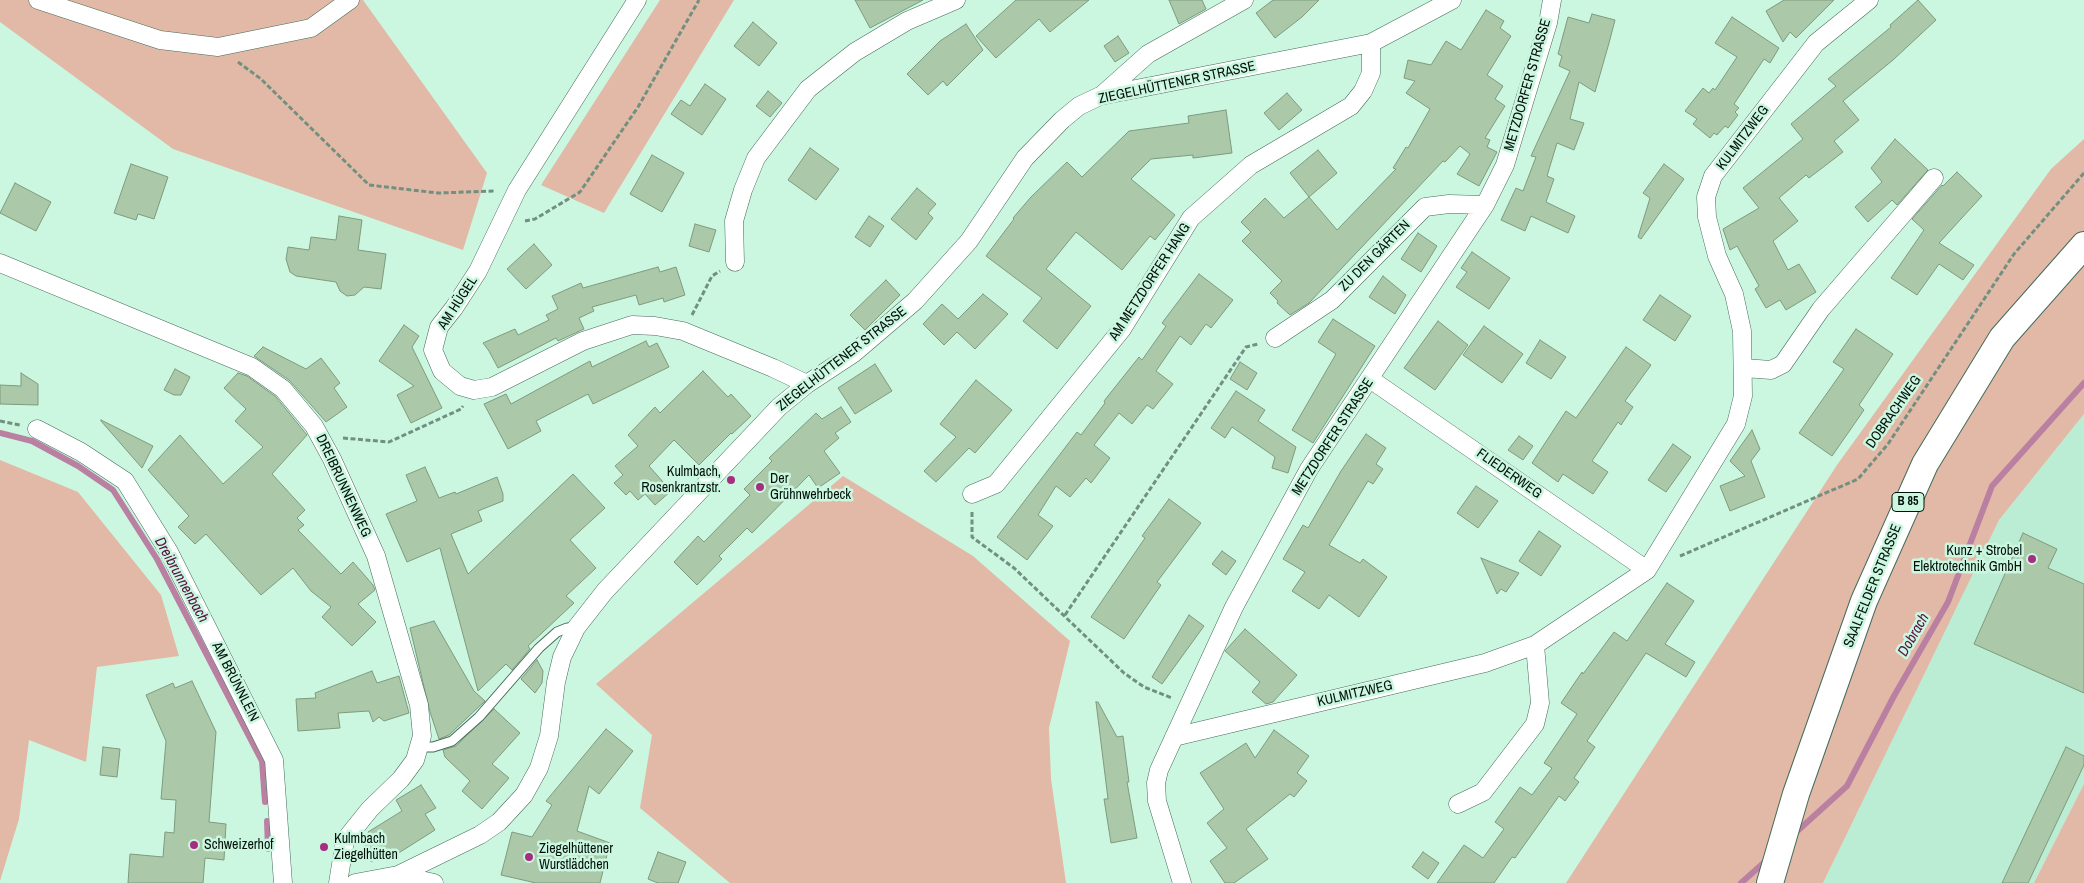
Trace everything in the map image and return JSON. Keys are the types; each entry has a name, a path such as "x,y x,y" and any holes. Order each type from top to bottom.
{"main road":[{"name":"SAALFELDER STRASSE","path":"1770,883 1796,794 1864,601 1925,464 2002,338 2084,245"}],"street":[{"path":"38,0 160,40 218,47 310,28 350,0"},
{"name":"AM HÜGEL","path":"474,390 460,386 442,371 433,350 440,327 478,271 517,190 637,0"},
{"path":"735,262 734,221 743,190 756,158 808,89 855,52 906,21 956,0"},
{"path":"1100,96 1148,54 1225,7 1244,0"},
{"name":"ZIEGELHÜTTENER STRASSE","path":"365,882 409,879 499,822 524,795 539,768 549,736 556,682 562,657 576,628 605,590 779,407 806,384 854,353 915,301 969,241 1025,158 1062,120 1079,106 1100,96 1371,43 1452,0"},
{"name":"METZDORFER STRASSE","path":"1182,883 1158,801 1156,783 1159,770 1234,607 1309,469 1485,205 1505,164 1548,23 1552,0"},
{"name":"KULMITZWEG","path":"1174,737 1485,663 1535,645 1647,570 1736,424 1742,396 1744,368 1742,331 1734,294 1717,256 1707,217 1706,197 1713,176 1816,43 1869,0"},
{"name":"AM METZDORFER HANG","path":"972,494 996,484 1122,329 1191,218 1251,166 1351,106 1363,91 1371,73 1371,43"},
{"path":"1744,368 1771,370 1783,364 1821,309 1934,178"},
{"name":"ZU DEN GÄRTEN","path":"1275,338 1332,300 1425,207 1449,204 1485,205"},
{"name":"DREIBRUNNENWEG","path":"0,263 252,368 283,388 320,436 376,556 419,705 422,736 420,747"},
{"path":"474,390 492,387 583,340 632,325 655,326 683,331 773,368 806,384"},
{"name":"FLIEDERWEG","path":"1370,379 1647,570"},
{"name":"AM BRÜNNLEIN","path":"37,429 81,452 125,482 169,552 274,760 283,883"},
{"path":"1458,804 1483,792 1535,724 1540,703 1535,645"},
{"path":"338,883 345,840 370,810 401,779 415,760 420,747"},
{"path":"409,879 434,883"}],"lane":[{"path":"420,747 433,747 452,741 479,717 539,648 558,632 567,628 576,628"}],"path":[{"path":"500,225 535,219 580,192 638,107 699,0"},
{"path":"218,47 261,79 369,185 438,193 517,190"},
{"name":"DOBRACHWEG","path":"1647,570 1858,479 1888,444 2014,254 2084,173"},
{"path":"683,331 712,276"},
{"path":"1065,615 1246,347 1275,338"},
{"path":"320,436 389,442 461,409 474,390"},
{"path":"972,494 972,537 1014,568 1124,673 1144,687 1189,704"}],"shaded area":[{"path":"0,0 363,0 487,173 463,250 173,149 0,22"},
{"path":"660,0 734,0 604,213 541,185"},
{"path":"2084,139 2084,414 1999,520 1823,883 1566,883 1837,465 2051,169"},
{"path":"2084,414 2084,784 2034,883 1823,883 1999,520"},
{"path":"0,460 78,492 161,595 179,656 97,667 86,762 29,740 19,819 0,881"},
{"path":"843,476 973,556 1070,641 1049,728 1051,779 1066,883 730,883 640,808 652,735 596,684"},
{"path":"2084,784 2084,883 2034,883"}],"building":[{"path":"855,0 923,0 870,28"},
{"path":"1016,0 1089,0 1050,32 1039,19 996,58 976,36"},
{"path":"1169,0 1202,0 1206,9 1179,24"},
{"path":"1273,0 1319,0 1302,17 1275,38 1256,13"},
{"path":"1784,0 1834,0 1796,38 1790,32 1783,42 1766,11"},
{"path":"1918,0 1936,20 1893,60 1843,101 1859,120 1834,141 1843,152 1809,178 1806,175 1779,198 1798,221 1773,241 1788,270 1799,264 1816,292 1786,310 1780,300 1766,308 1755,289 1759,286 1737,246 1730,250 1723,229 1759,208 1743,188 1803,139 1791,124 1836,86 1828,79 1891,27 1890,25"},
{"path":"1486,10 1504,21 1500,28 1511,36 1487,75 1503,86 1495,99 1505,106 1485,138 1490,140 1487,147 1497,152 1479,186 1457,174 1470,154 1460,146 1445,162 1443,161 1309,303 1290,315 1277,303 1278,301 1270,293 1282,281 1242,241 1251,232 1241,222 1265,198 1284,218 1309,197 1337,230 1396,169 1393,168 1406,147 1408,148 1430,109 1406,93 1415,81 1404,78 1408,60 1431,65 1446,41 1461,50"},
{"path":"1592,14 1615,20 1609,43 1595,92 1579,82 1570,119 1584,123 1574,150 1557,143 1547,176 1554,179 1546,202 1575,216 1568,233 1531,216 1525,231 1501,220 1516,188 1523,191 1536,157 1531,156 1570,71 1559,66 1562,56 1558,54 1568,17 1589,23"},
{"path":"1732,17 1779,48 1770,63 1764,59 1734,104 1739,108 1735,112 1738,115 1728,128 1725,126 1717,135 1714,133 1710,138 1693,124 1697,119 1685,111 1703,88 1709,93 1713,88 1715,90 1737,57 1715,43"},
{"path":"753,22 777,43 759,66 734,46"},
{"path":"966,24 983,50 947,86 943,81 928,95 907,74 940,41"},
{"path":"1118,36 1129,53 1115,62 1104,46"},
{"path":"705,84 726,99 702,135 671,114 681,100 690,106"},
{"path":"768,91 782,103 770,117 756,106"},
{"path":"1287,93 1302,110 1279,130 1264,113"},
{"path":"1226,110 1232,153 1193,158 1193,155 1151,159 1131,179 1175,215 1155,240 1150,236 1122,270 1076,232 1046,269 1091,306 1057,349 1023,321 1042,298 986,256 1013,218 1031,197 1067,162 1082,177 1129,131 1189,123 1188,116"},
{"path":"1895,139 1928,170 1897,205 1892,200 1868,222 1855,207 1882,182 1871,168"},
{"path":"810,148 839,169 816,200 788,180"},
{"path":"1318,150 1337,173 1309,197 1290,173"},
{"path":"652,155 684,173 662,212 630,194"},
{"path":"131,164 168,177 154,219 138,214 136,220 114,213"},
{"path":"1664,164 1684,179 1641,239 1638,237 1650,198 1643,193"},
{"path":"1957,172 1982,196 1939,243 1974,265 1963,280 1939,264 1917,295 1891,278 1924,230 1912,219 1942,185"},
{"path":"15,183 51,202 36,231 0,213"},
{"path":"917,188 936,204 928,213 933,218 916,240 891,219"},
{"path":"339,216 362,220 358,250 386,254 381,289 364,287 355,295 347,296 340,291 336,282 296,276 290,272 286,259 288,247 309,250 311,237 336,240"},
{"path":"869,216 884,226 870,247 855,237"},
{"path":"695,224 716,230 709,252 689,246"},
{"path":"1418,233 1437,246 1421,272 1401,259"},
{"path":"534,244 552,265 526,289 507,269"},
{"path":"1472,252 1510,278 1489,309 1456,287 1467,272 1461,268"},
{"path":"658,267 660,272 676,267 685,295 664,302 663,298 639,305 636,295 592,307 594,311 579,318 584,329 558,341 556,338 498,368 483,343 515,329 518,335 549,320 546,315 558,309 552,296 581,283 583,288"},
{"path":"1199,274 1233,300 1211,328 1206,324 1191,345 1180,336 1156,371 1173,384 1153,409 1147,405 1132,424 1119,413 1094,445 1110,458 1091,483 1086,478 1070,497 1056,486 1038,515 1053,526 1027,560 997,537 1077,432 1081,435 1105,403 1104,401 1139,357 1142,360 1166,326 1162,323"},
{"path":"1383,276 1406,295 1395,314 1369,297"},
{"path":"886,280 900,295 865,330 850,315"},
{"path":"983,294 1008,314 975,349 957,332 944,345 923,324 942,304 958,319"},
{"path":"1660,295 1691,316 1675,341 1643,320"},
{"path":"1333,319 1375,346 1313,443 1292,430 1336,354 1318,342"},
{"path":"1438,321 1468,345 1435,390 1404,368"},
{"path":"404,325 419,336 412,347 442,408 411,423 397,395 414,386 379,361"},
{"path":"1484,326 1523,354 1502,383 1463,355"},
{"path":"1856,329 1893,354 1859,405 1864,410 1832,456 1799,433 1844,369 1833,362"},
{"path":"1540,340 1566,357 1551,379 1526,363"},
{"path":"646,341 649,347 657,343 669,367 593,404 588,394 536,421 541,431 508,449 484,404 506,394 511,404 590,361 592,367"},
{"path":"263,347 306,369 321,358 340,383 334,388 347,407 326,422 289,380 254,356"},
{"path":"1626,347 1651,365 1625,401 1633,407 1621,425 1618,422 1592,461 1608,472 1593,494 1563,474 1558,482 1532,463 1566,411 1576,418"},
{"path":"1240,362 1257,373 1247,390 1230,379"},
{"path":"875,364 892,391 855,414 838,388"},
{"path":"175,369 190,377 181,395 174,395 164,390"},
{"path":"703,371 728,397 731,394 751,416 699,465 674,440 649,466 671,491 655,505 645,494 638,500 630,491 626,495 614,483 623,475 615,466 638,446 628,435 655,407 660,413"},
{"path":"21,373 38,384 38,405 0,404 0,385 21,386"},
{"path":"238,373 247,376 276,397 307,435 272,474 305,510 297,518 304,525 298,530 341,574 353,562 373,585 375,590 358,604 376,622 352,646 322,617 331,607 311,591 293,568 261,595 206,534 195,544 178,527 189,516 148,470 180,435 223,484 263,447 235,421 246,409 224,388"},
{"path":"976,380 1012,410 975,453 969,448 936,482 924,471 956,437 940,424"},
{"path":"1236,391 1265,410 1258,421 1296,447 1288,473 1272,468 1275,457 1232,427 1225,438 1211,428"},
{"path":"841,407 851,422 835,433 839,438 824,451 840,473 818,488 809,475 752,533 747,528 719,556 722,559 697,585 674,562 698,536 704,542 750,495 744,489 772,461 769,458 816,413 822,419"},
{"path":"101,421 153,446 142,468"},
{"path":"1752,430 1760,449 1751,461 1765,497 1730,511 1720,486 1745,476 1730,461"},
{"path":"1366,434 1386,448 1376,464 1383,469 1373,484 1368,481 1329,545 1360,563 1363,559 1387,577 1359,617 1329,595 1319,609 1292,591 1305,572 1283,559 1303,525 1308,528 1341,471"},
{"path":"1519,436 1533,446 1523,460 1508,450"},
{"path":"1673,444 1691,457 1666,492 1648,480"},
{"path":"425,467 439,498 455,492 456,494 497,477 503,494 503,501 478,511 482,521 451,534 468,574 573,474 605,508 570,540 596,568 566,596 574,603 528,646 530,649 512,670 506,664 478,691 440,548 407,562 386,514 417,501 406,475"},
{"path":"1476,486 1498,501 1478,528 1457,513"},
{"path":"1169,499 1201,523 1157,582 1161,585 1124,639 1091,617 1145,538 1142,536"},
{"path":"1539,531 1561,546 1541,576 1519,561"},
{"path":"2023,533 2057,549 2048,568 2084,584 2084,693 1974,644"},
{"path":"1222,551 1236,561 1226,575 1212,564"},
{"path":"1481,558 1519,573 1506,592 1501,589 1497,594"},
{"path":"1667,583 1694,601 1665,644 1695,662 1686,677 1646,653 1587,741 1595,747 1574,778 1579,782 1565,801 1559,796 1515,858 1512,857 1494,883 1437,883 1464,845 1483,858 1504,829 1495,822 1520,787 1532,795 1552,768 1544,763 1577,714 1561,703 1582,672 1583,674 1614,632 1627,641"},
{"path":"1189,615 1204,626 1162,684 1152,677"},
{"path":"434,621 474,691 485,701 449,735 439,739 430,712 410,628"},
{"path":"1245,629 1297,675 1273,702 1266,704 1252,692 1260,682 1225,651"},
{"path":"537,660 543,671 542,683 535,693 521,679"},
{"path":"372,671 377,683 399,676 409,713 384,721 379,717 373,722 369,711 338,713 340,728 298,731 296,699 316,698 315,693"},
{"path":"192,681 216,732 209,822 226,824 224,860 205,858 203,883 128,883 130,854 163,857 165,832 174,833 176,800 161,799 166,741 146,695 173,683 175,688"},
{"path":"1096,702 1098,702 1117,737 1123,736 1129,782 1127,782 1137,838 1111,843 1104,799 1108,799"},
{"path":"494,709 520,733 492,764 509,778 482,809 462,791 470,781 445,757 443,750 456,746"},
{"path":"606,729 633,751 599,794 589,786 577,831 610,843 600,883 536,883 501,875 512,832 532,837 552,805 546,801"},
{"path":"1274,730 1309,756 1297,773 1307,781 1294,797 1290,794 1246,829 1268,859 1234,883 1225,883 1210,861 1227,848 1207,823 1224,809 1200,773 1246,743 1255,758"},
{"path":"103,747 120,749 117,777 100,775"},
{"path":"2066,747 2084,756 2084,765 2028,883 2002,883"},
{"path":"421,785 436,808 425,814 435,830 386,861 383,855 371,862 363,847 374,841 368,832 402,811 396,800"},
{"path":"658,852 686,862 678,883 658,883 648,879"},
{"path":"1423,852 1439,863 1428,879 1412,867"}],"waterway":[{"name":"Dobrach","path":"1793,835 1847,786 1894,696 1948,602 1992,486 2084,383"},
{"name":"Dreibrunnenbach","path":"0,433 32,441 78,466 113,490 157,559 262,761 265,802"},
{"name":"Dreibrunnenbach","path":"267,821 268,849"},
{"name":"Dobrach","path":"1741,883 1768,859"}],"place":[{"name":"Kulmbach, Rosenkrantzstr.","path":"731,480"},
{"name":"Der Grühnwehrbeck","path":"760,487"},
{"name":"Kunz + Strobel Elektrotechnik GmbH","path":"2032,559"},
{"name":"Schweizerhof","path":"194,845"},
{"name":"Kulmbach Ziegelhütten","path":"324,847"},
{"name":"Ziegelhüttener Wurstlädchen","path":"529,857"}]}
